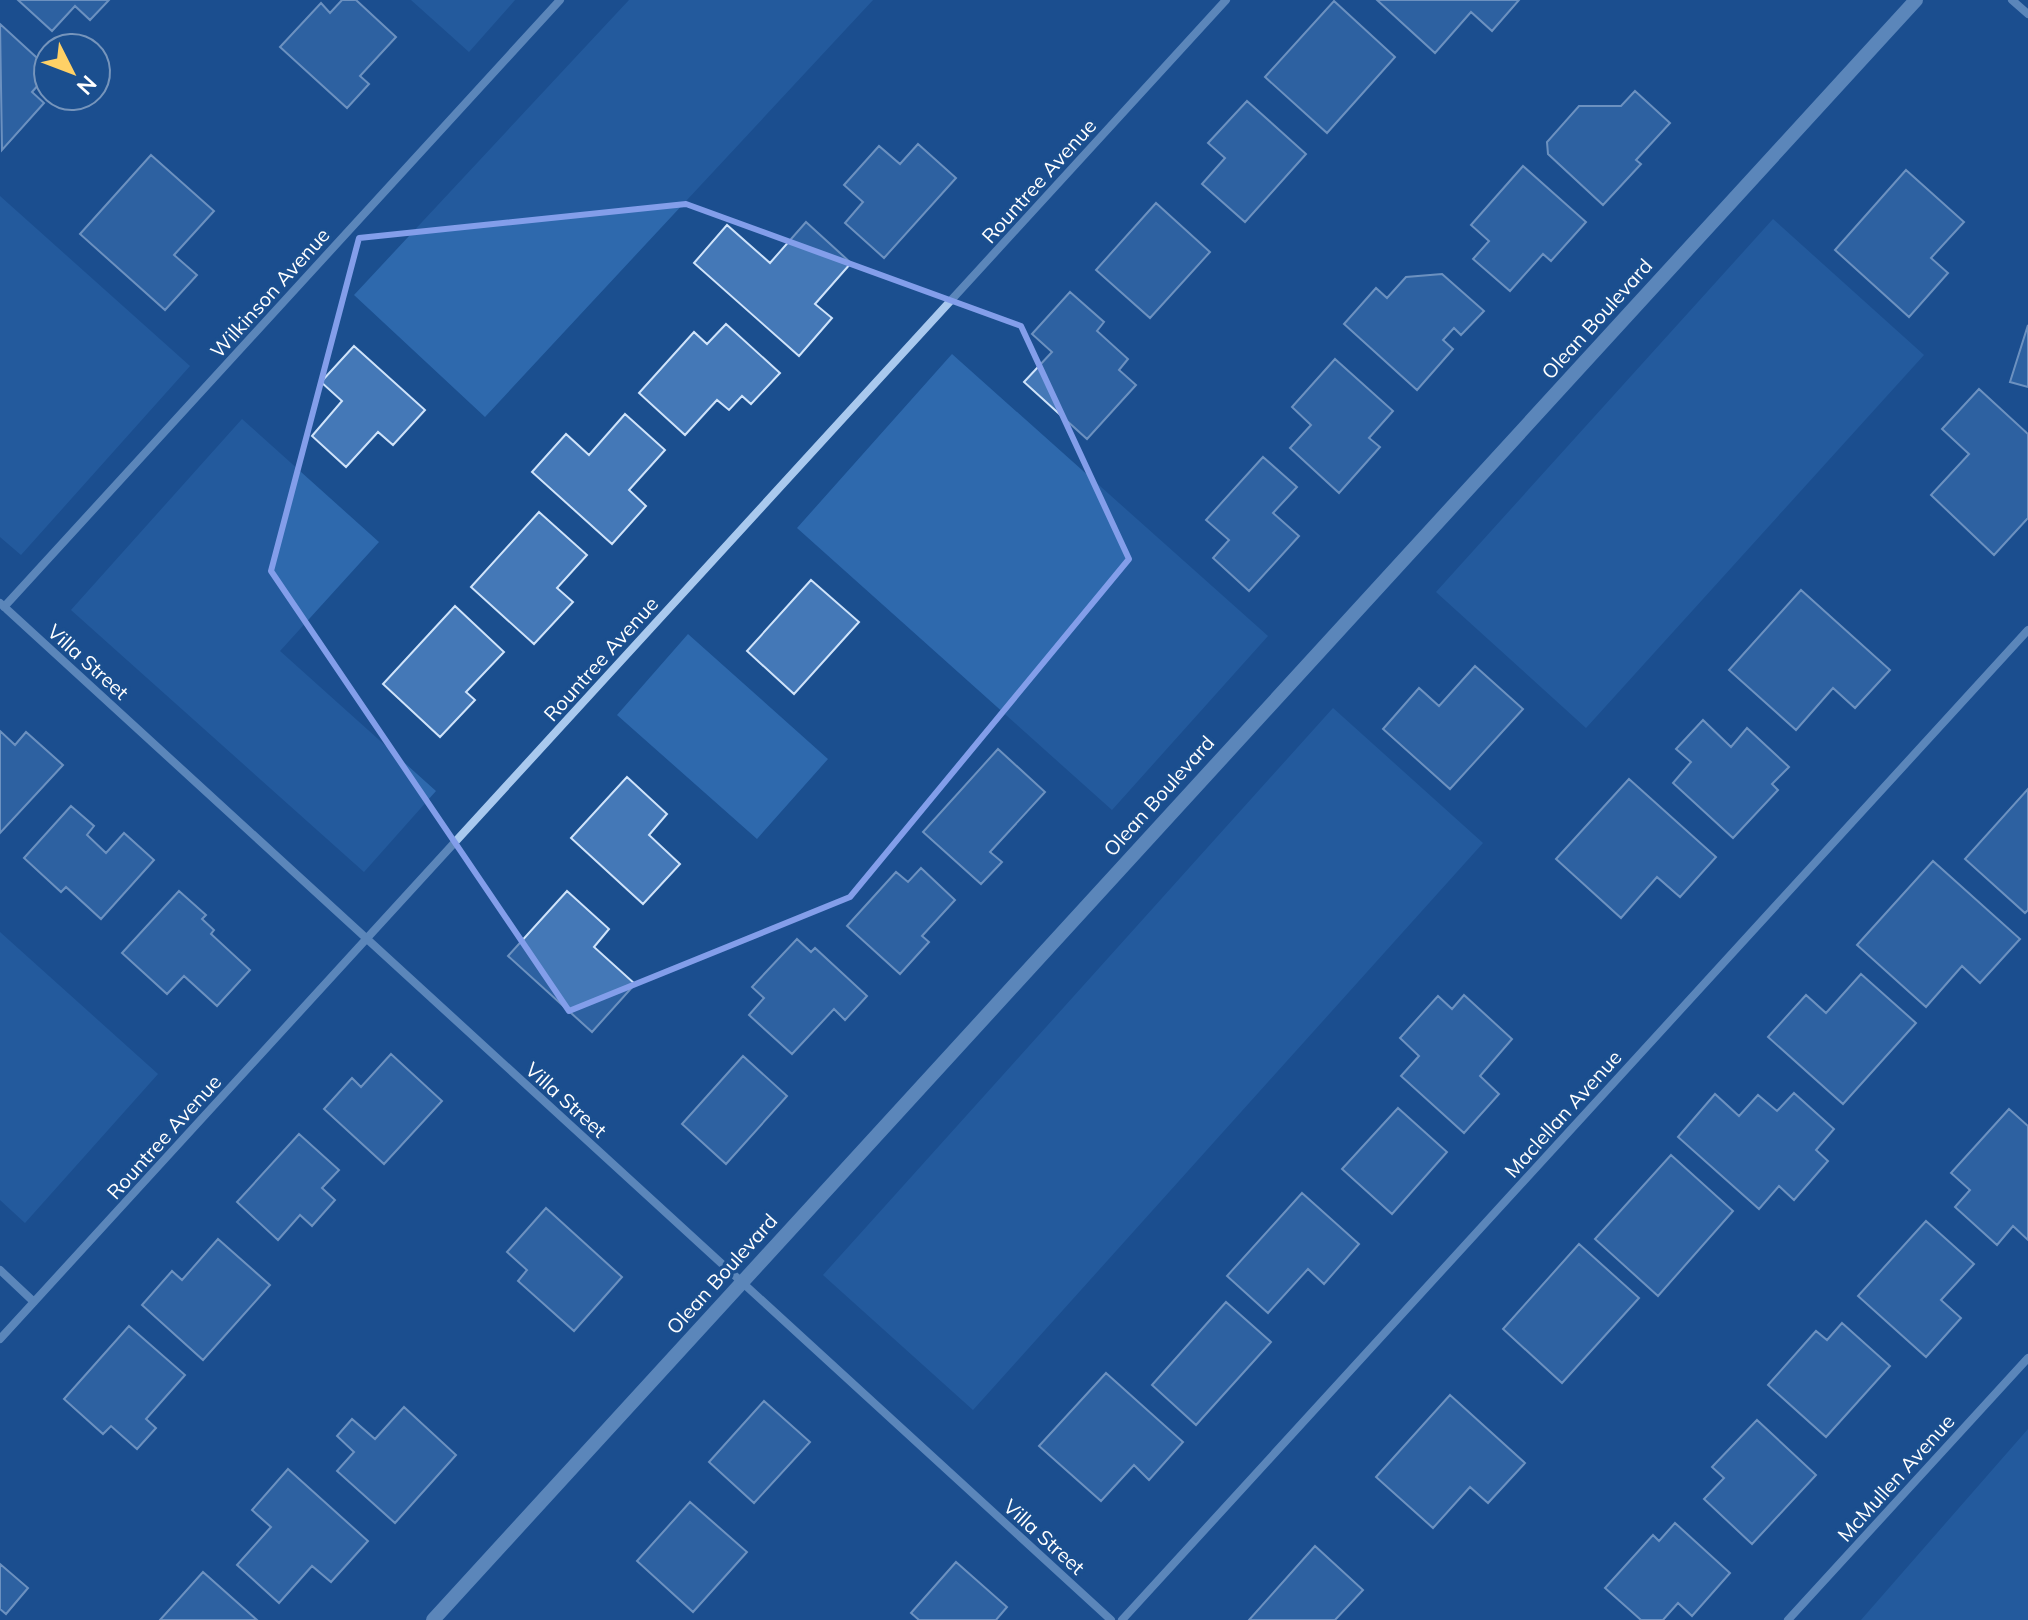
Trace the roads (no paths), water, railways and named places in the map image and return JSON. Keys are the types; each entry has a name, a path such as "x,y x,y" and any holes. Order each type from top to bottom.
{"street":[{"name":"Wilkinson Avenue","path":"2,605 560,0"},
{"name":"Rountree Avenue","path":"0,1339 1226,0"},
{"name":"Olean Boulevard","path":"433,1620 1916,0"},
{"path":"2012,0 2028,14"},
{"name":"Villa Street","path":"2,605 1111,1620"},
{"name":"Maclellan Avenue","path":"1122,1620 2028,630"},
{"path":"0,1270 34,1302"},
{"name":"McMullen Avenue","path":"1788,1620 2028,1358"}]}
